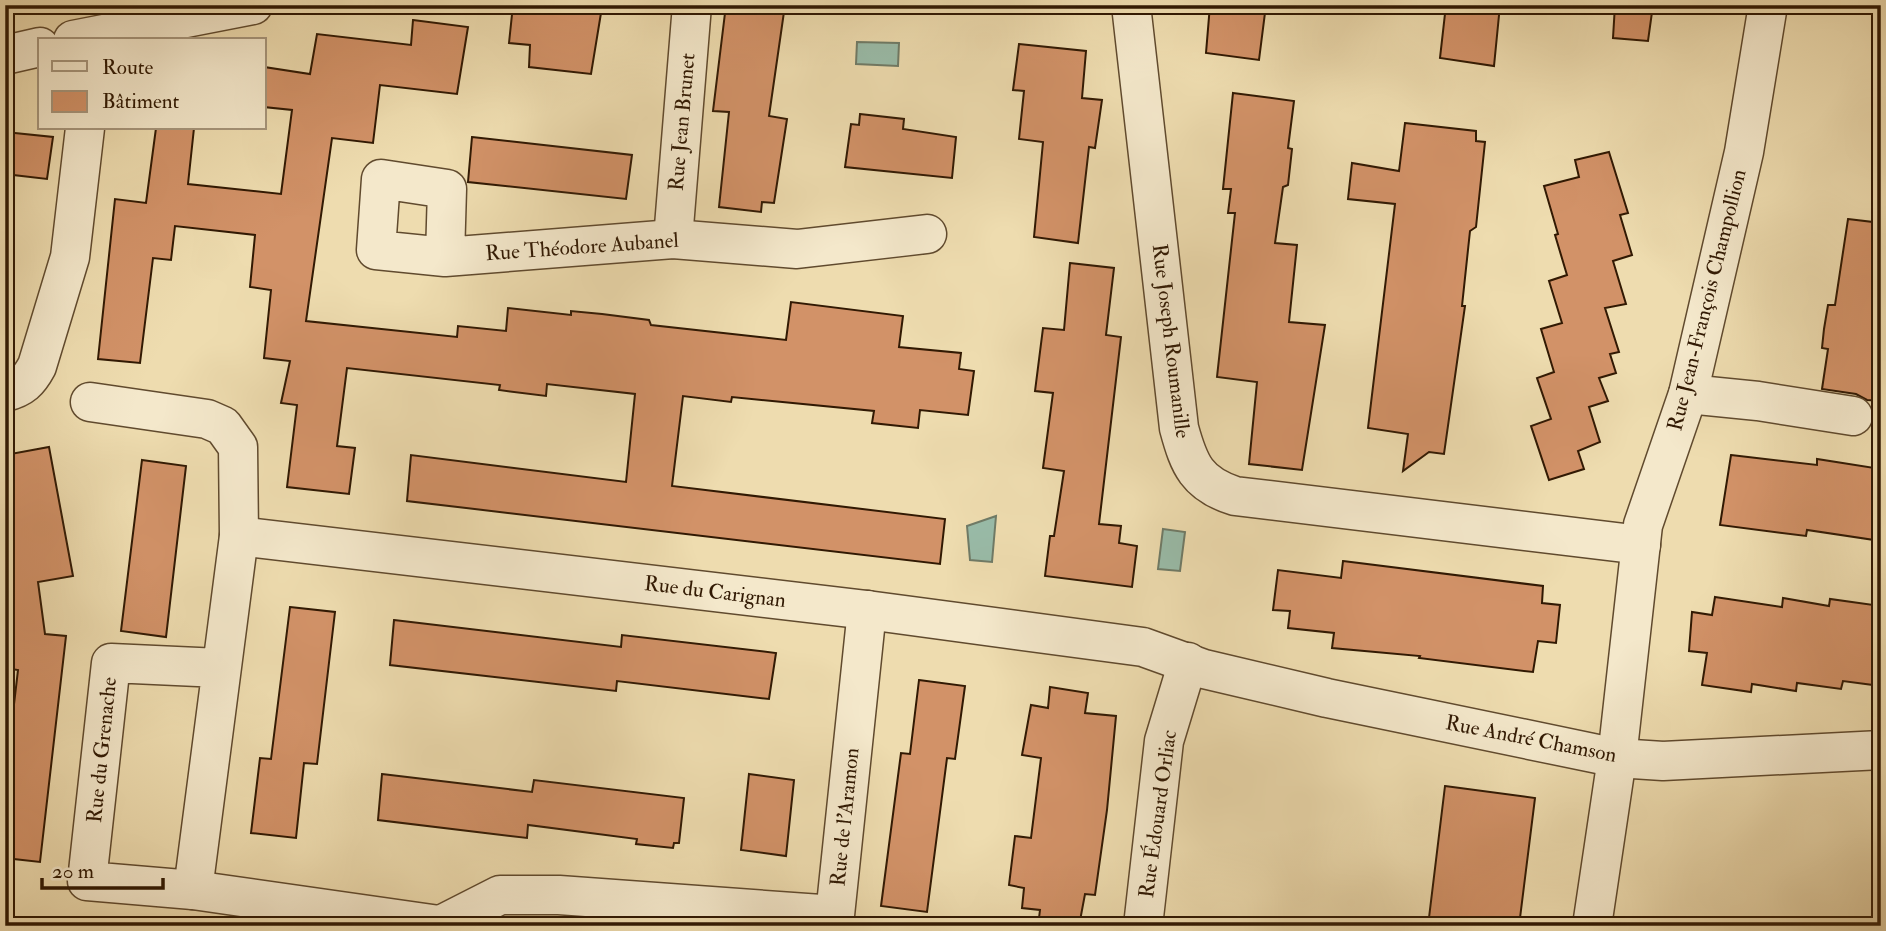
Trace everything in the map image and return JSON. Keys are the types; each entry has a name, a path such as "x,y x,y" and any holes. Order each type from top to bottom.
{"street":[{"path":"83,31 253,5"},
{"name":"Rue Jean Brunet","path":"673,239 692,5"},
{"name":"Rue Joseph Roumanille","path":"1131,5 1178,428 1186,454 1196,473 1218,491 1235,496 1641,545"},
{"name":"Rue Jean-François Champollion","path":"1592,926 1617,758 1643,525 1688,394 1744,152 1768,5"},
{"path":"5,55 38,47"},
{"path":"17,387 37,366 70,257 85,130"},
{"name":"Rue Théodore Aubanel","path":"446,257 673,239 797,249 928,234"},
{"path":"1688,394 1758,401 1853,416"},
{"path":"90,402 207,419 223,426 238,447 239,536 193,890"},
{"name":"Rue du Carignan","path":"239,536 867,610 1143,647 1188,662"},
{"name":"Rue de l'Aramon","path":"439,926 500,895 559,895 835,915 867,610"},
{"name":"Rue André Chamson","path":"1188,662 1204,669 1327,698 1617,758 1663,761 1881,750"},
{"name":"Rue Édouard Orliac","path":"1143,926 1164,741 1188,662"},
{"name":"Rue du Grenache","path":"220,668 111,663 87,881 193,890 439,926"}],"shaded area":[{"path":"857,42 899,43 898,66 856,64"},
{"path":"996,516 992,562 970,560 967,526"},
{"path":"1163,529 1185,532 1180,571 1158,569"}],"building":[{"path":"513,5 539,5 601,13 591,74 529,67 530,45 509,43"},
{"path":"726,5 785,5 769,116 787,119 774,203 762,202 761,212 719,207 729,112 713,111"},
{"path":"1210,5 1266,5 1259,60 1206,53"},
{"path":"1446,5 1500,5 1494,66 1440,58"},
{"path":"1615,5 1653,5 1648,41 1613,38"},
{"path":"413,20 468,27 457,94 380,85 373,143 332,138 306,321 457,337 458,326 506,331 508,308 571,315 571,311 602,314 649,320 651,325 786,340 791,302 903,316 899,347 961,353 959,369 974,371 968,415 920,410 918,428 872,423 874,411 732,397 731,402 683,396 672,486 945,519 940,564 407,501 411,455 626,482 635,394 547,384 546,396 499,390 500,385 347,368 337,446 355,448 349,494 287,487 297,405 281,403 290,361 264,358 271,290 250,287 255,235 175,226 171,260 153,258 140,363 98,359 115,199 146,203 156,130 194,130 188,184 281,194 292,110 266,107 266,67 310,74 317,34 411,45"},
{"path":"1019,44 1086,51 1082,98 1102,100 1095,148 1089,147 1078,243 1034,237 1043,142 1019,139 1024,91 1013,90"},
{"path":"1233,93 1294,101 1288,148 1292,149 1288,185 1283,187 1275,243 1297,245 1289,322 1325,325 1302,470 1249,464 1257,382 1217,377 1235,213 1228,213 1231,189 1223,189"},
{"path":"860,114 904,119 903,129 956,137 952,178 845,167 851,124 859,125"},
{"path":"1405,123 1476,131 1476,141 1485,142 1476,227 1470,231 1462,306 1465,306 1444,454 1429,452 1403,471 1408,434 1368,428 1395,204 1348,199 1352,163 1399,171"},
{"path":"5,132 53,137 47,179 5,174"},
{"path":"472,137 632,155 626,199 468,182"},
{"path":"1609,152 1628,213 1620,215 1632,255 1613,261 1626,304 1605,308 1619,352 1610,354 1616,373 1599,378 1608,401 1589,407 1600,442 1578,451 1584,469 1549,480 1531,426 1551,419 1537,378 1554,372 1541,329 1562,323 1549,281 1567,275 1544,186 1579,177 1575,160"},
{"path":"1848,219 1881,223 1881,401 1822,389 1828,349 1822,348 1824,329 1828,305 1835,305"},
{"path":"1070,263 1114,268 1106,335 1121,337 1099,524 1121,526 1119,543 1137,546 1132,587 1045,576 1050,536 1054,536 1064,471 1043,468 1053,393 1035,391 1043,328 1064,330"},
{"path":"49,447 73,576 38,582 45,634 66,636 40,862 5,858 5,781 18,670 5,668 5,455"},
{"path":"1731,455 1817,465 1817,459 1881,469 1881,541 1807,530 1806,536 1720,525"},
{"path":"142,460 186,466 166,637 121,631"},
{"path":"1343,561 1543,586 1542,603 1560,605 1556,643 1538,641 1533,672 1419,658 1420,656 1332,648 1334,633 1288,628 1290,611 1273,610 1278,570 1341,578"},
{"path":"1715,597 1782,607 1783,598 1829,606 1830,599 1881,606 1881,686 1843,681 1841,689 1797,683 1796,691 1752,684 1751,692 1702,685 1707,653 1689,651 1692,612 1712,615"},
{"path":"290,607 335,612 317,764 304,763 296,838 251,833 260,758 271,759"},
{"path":"394,620 621,647 622,635 776,653 769,699 617,681 616,691 390,665"},
{"path":"919,680 965,686 955,759 947,758 927,912 881,906 901,753 910,754"},
{"path":"1050,687 1088,693 1085,713 1116,716 1095,895 1085,894 1079,926 1038,926 1040,910 1022,908 1024,888 1009,885 1015,836 1031,838 1041,758 1022,755 1031,705 1048,708"},
{"path":"382,774 532,792 534,780 684,798 679,843 674,843 673,848 636,844 637,839 528,825 527,838 378,820"},
{"path":"749,774 794,780 786,856 741,850"},
{"path":"1445,786 1535,798 1519,926 1428,926"}]}
